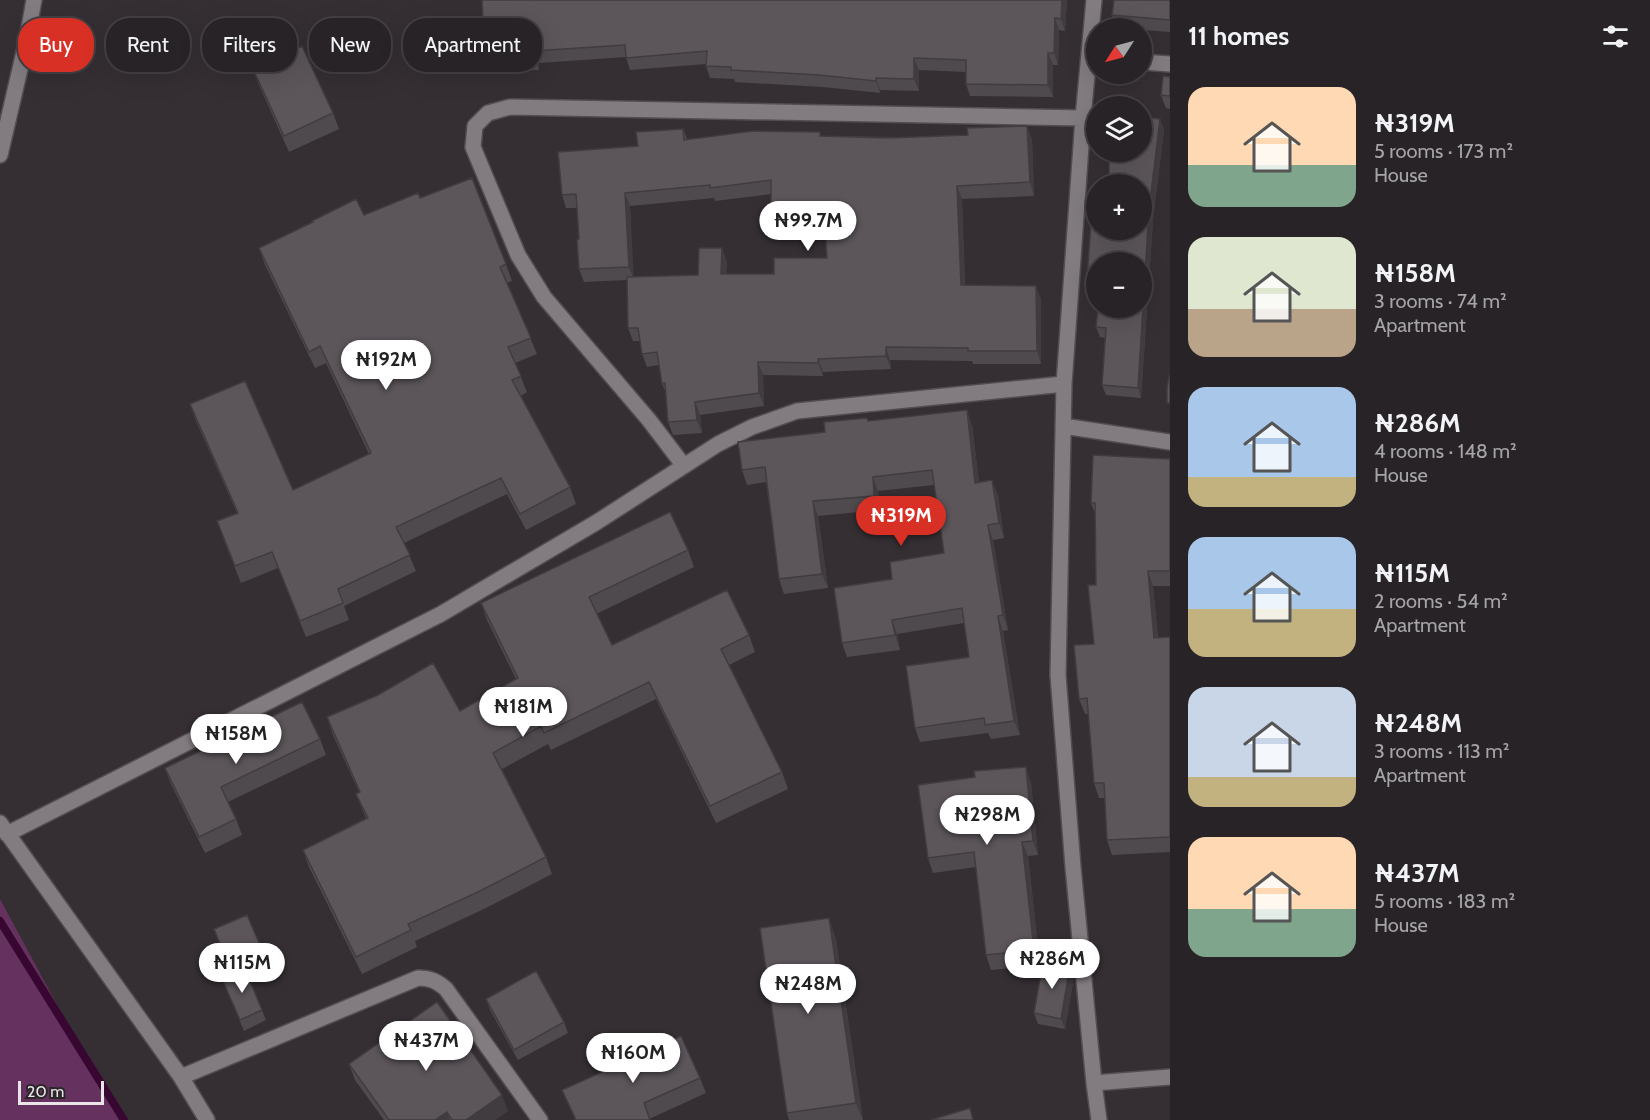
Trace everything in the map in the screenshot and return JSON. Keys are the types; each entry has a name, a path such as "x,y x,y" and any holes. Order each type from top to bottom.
{"street":[{"path":"0,155 34,0"},
{"path":"1094,0 1094,18"},
{"path":"1152,63 1170,64"},
{"path":"1089,84 1083,118 1064,384 1058,675 1073,867 1099,1120"},
{"path":"684,466 649,420 544,297 518,255 473,147 475,126 488,113 510,107 1083,118"},
{"path":"207,1120 182,1077 3,828 441,614 752,427 797,411 1064,384"},
{"path":"1063,426 1170,442"},
{"path":"182,1077 418,978 428,978 438,982 446,989 540,1120"},
{"path":"1094,1083 1170,1077"}],"shaded area":[{"path":"0,899 119,1120 0,1120"}],"building":[{"path":"482,0 1062,0 1061,19 1055,18 1054,53 1048,53 1048,85 966,84 966,60 914,58 914,79 876,78 876,81 706,66 707,51 626,58 625,45 542,50 542,18 483,18"},
{"path":"1114,0 1170,0 1170,20 1112,15"},
{"path":"302,46 309,61 309,72 314,72 333,113 284,136 254,72 297,72 297,48"},
{"path":"1163,76 1170,77 1170,96 1161,95"},
{"path":"1152,118 1160,119 1152,185 1152,174 1109,174 1109,162 1152,162"},
{"path":"1027,126 1030,182 957,186 961,285 1036,286 1037,351 968,351 968,348 886,347 886,356 818,359 818,363 758,362 759,393 695,402 697,420 668,422 665,383 662,384 657,352 642,354 638,328 628,328 627,277 698,275 699,248 722,248 721,274 774,274 774,258 827,258 824,212 771,211 771,180 710,188 710,185 625,193 629,267 579,269 576,194 562,195 558,152 638,146 636,132 683,129 684,140 753,131 820,132 820,136 888,138 968,135 967,128"},
{"path":"472,178 506,264 500,267 531,338 508,347 521,376 512,380 570,487 520,514 501,478 396,527 410,555 338,589 343,603 300,621 272,552 235,566 217,521 238,513 190,404 245,381 293,490 371,453 320,346 309,352 259,248 356,199 364,215 418,193 420,198"},
{"path":"1090,240 1147,240 1146,252 1089,252"},
{"path":"1097,318 1142,318 1138,388 1102,385 1106,328 1096,327"},
{"path":"1169,376 1170,403 1167,403 1167,388"},
{"path":"967,410 975,483 992,480 999,523 988,525 1003,615 998,616 1014,721 985,725 984,718 915,728 906,666 969,657 962,608 892,620 895,635 842,643 834,588 892,579 890,562 944,553 932,470 873,477 874,496 813,501 822,574 779,579 765,467 742,470 738,442 825,432 824,422 867,418 868,421"},
{"path":"1093,455 1170,459 1170,571 1148,571 1154,638 1170,637 1170,837 1107,840 1104,783 1094,783 1087,698 1079,699 1074,645 1094,644 1088,585 1096,585 1095,503 1091,503"},
{"path":"670,512 688,550 589,597 612,645 727,590 749,635 721,649 782,772 710,806 649,682 544,733 541,726 493,753 546,857 408,924 411,930 356,957 303,850 368,818 356,794 360,792 327,717 378,695 433,663 460,711 518,678 481,603"},
{"path":"302,702 320,739 221,787 236,819 199,837 165,768"},
{"path":"1026,767 1033,841 1022,842 1034,950 986,955 974,852 928,858 918,785 975,777 974,771"},
{"path":"247,915 263,952 229,966 214,929"},
{"path":"829,918 856,1103 787,1113 760,928"},
{"path":"1043,961 1070,966 1061,1019 1034,1013"},
{"path":"245,969 262,1010 240,1020 222,979"},
{"path":"536,971 564,1022 514,1050 486,999"},
{"path":"437,1002 502,1095 466,1120 452,1120 447,1112 435,1120 389,1120 349,1064"},
{"path":"681,1036 700,1078 644,1103 650,1120 576,1120 562,1090"},
{"path":"970,1108 973,1120 931,1120"}],"waterway":[{"path":"0,921 124,1120"}]}
